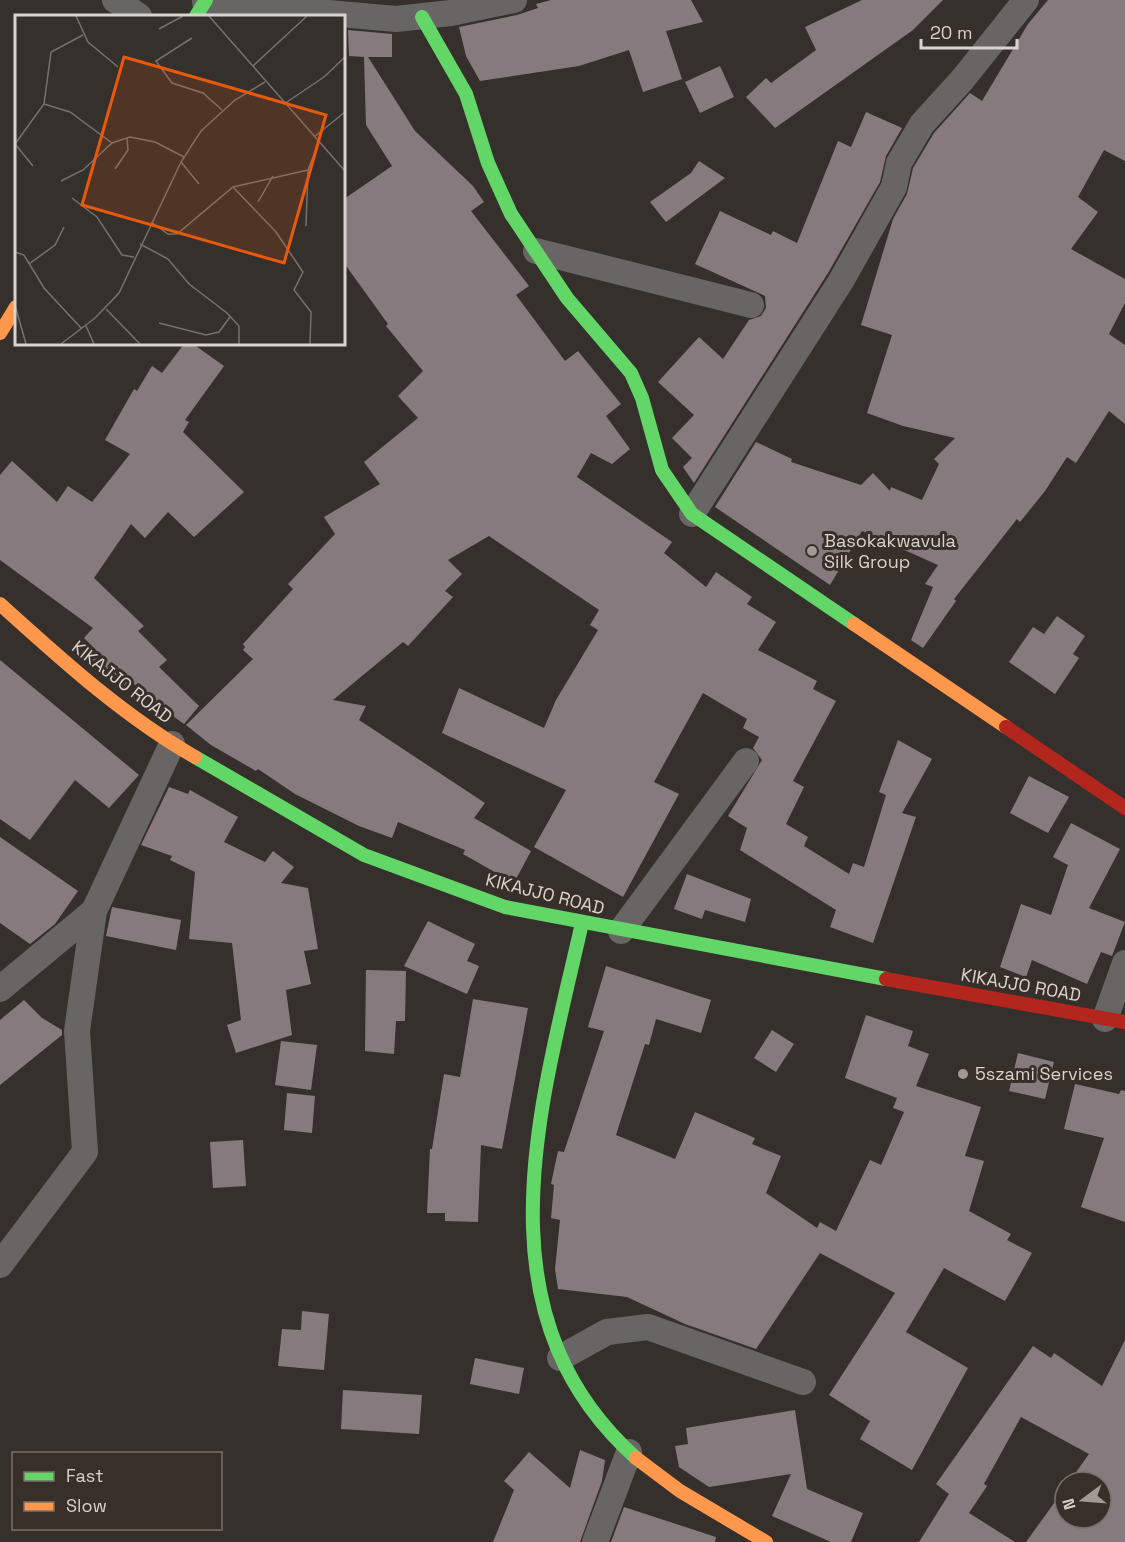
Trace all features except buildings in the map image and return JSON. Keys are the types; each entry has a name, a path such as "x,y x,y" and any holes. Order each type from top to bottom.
{"street":[{"path":"115,0 138,15"},
{"path":"345,17 422,17 485,8 514,0"},
{"path":"692,514 841,281 894,187 900,163 922,124 962,80 1026,0"},
{"path":"202,6 321,15"},
{"path":"422,17 466,94 488,164 511,214 567,298 631,373 642,398 662,470 692,514 1125,808"},
{"path":"536,251 752,305"},
{"name":"KIKAJJO ROAD","path":"0,604 81,677 172,744 364,855 504,907 621,931 1115,1021"},
{"path":"0,1265 85,1152 77,1031 94,911 172,744"},
{"path":"621,931 746,761"},
{"path":"0,989 94,911"},
{"path":"582,923 532,1169 530,1221 537,1288 551,1341 578,1390 604,1426 629,1452 691,1499 766,1542"},
{"path":"1115,1021 1125,963"},
{"path":"560,1358 606,1332 648,1326 803,1382"},
{"path":"595,1542 629,1452"}],"traffic: fast":[{"path":"197,15 206,0"},
{"path":"422,17 466,94 488,163 511,214 567,298 631,373 642,398 662,470 692,514 854,624"},
{"path":"195,757 364,855 505,907 886,979"},
{"path":"582,923 550,1063 538,1134 533,1204 537,1273 553,1339 585,1401 636,1458"}],"traffic: slow":[{"path":"0,333 15,309"},
{"path":"0,604 118,705 168,741 195,757"},
{"path":"854,624 1006,727"},
{"path":"636,1458 680,1491 766,1542"}],"traffic: jam":[{"path":"1006,727 1125,808"},
{"path":"886,979 1125,1022"}],"place":[{"name":"Basokakwavula Silk Group","path":"812,551"},
{"name":"5szami Services","path":"963,1074"}]}
